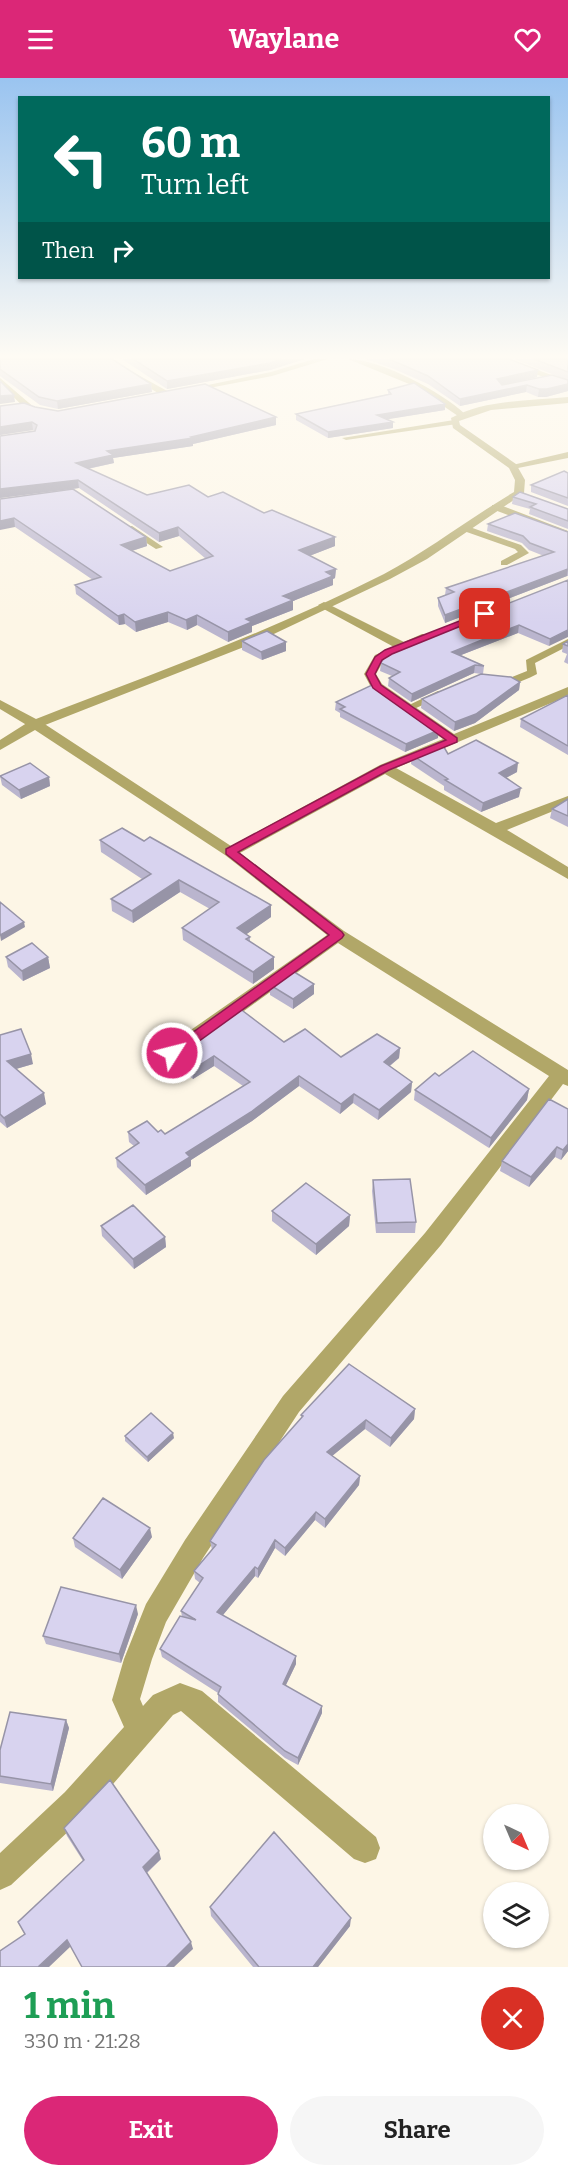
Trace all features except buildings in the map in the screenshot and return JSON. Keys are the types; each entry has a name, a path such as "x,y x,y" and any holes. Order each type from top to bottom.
{"street":[{"path":"0,746 34,724 255,638 423,557 496,507 524,495 513,466 491,447"},
{"path":"513,466 568,455"},
{"path":"496,507 568,535"},
{"path":"324,604 402,646"},
{"path":"435,633 379,658 370,674 377,686 454,740"},
{"path":"230,852 385,768 568,691"},
{"path":"0,704 230,852 338,935 564,1077 433,1239 291,1404 194,1549 156,1614 138,1659 126,1700 140,1730"},
{"path":"385,768 495,829 564,871"},
{"path":"495,829 568,800"},
{"path":"172,1053 338,935"},
{"path":"0,1874 76,1803 163,1705 180,1697 192,1701 365,1848"}],"lane":[{"path":"122,523 159,547"},
{"path":"464,528 518,547 524,553 504,563"},
{"path":"486,676 502,681 512,681 533,672 530,662 568,642"},
{"path":"410,707 450,689"}],"route":[{"path":"172,1053 338,935 230,852 385,768 454,740 377,686 370,674 379,658 388,652 485,614"}]}
